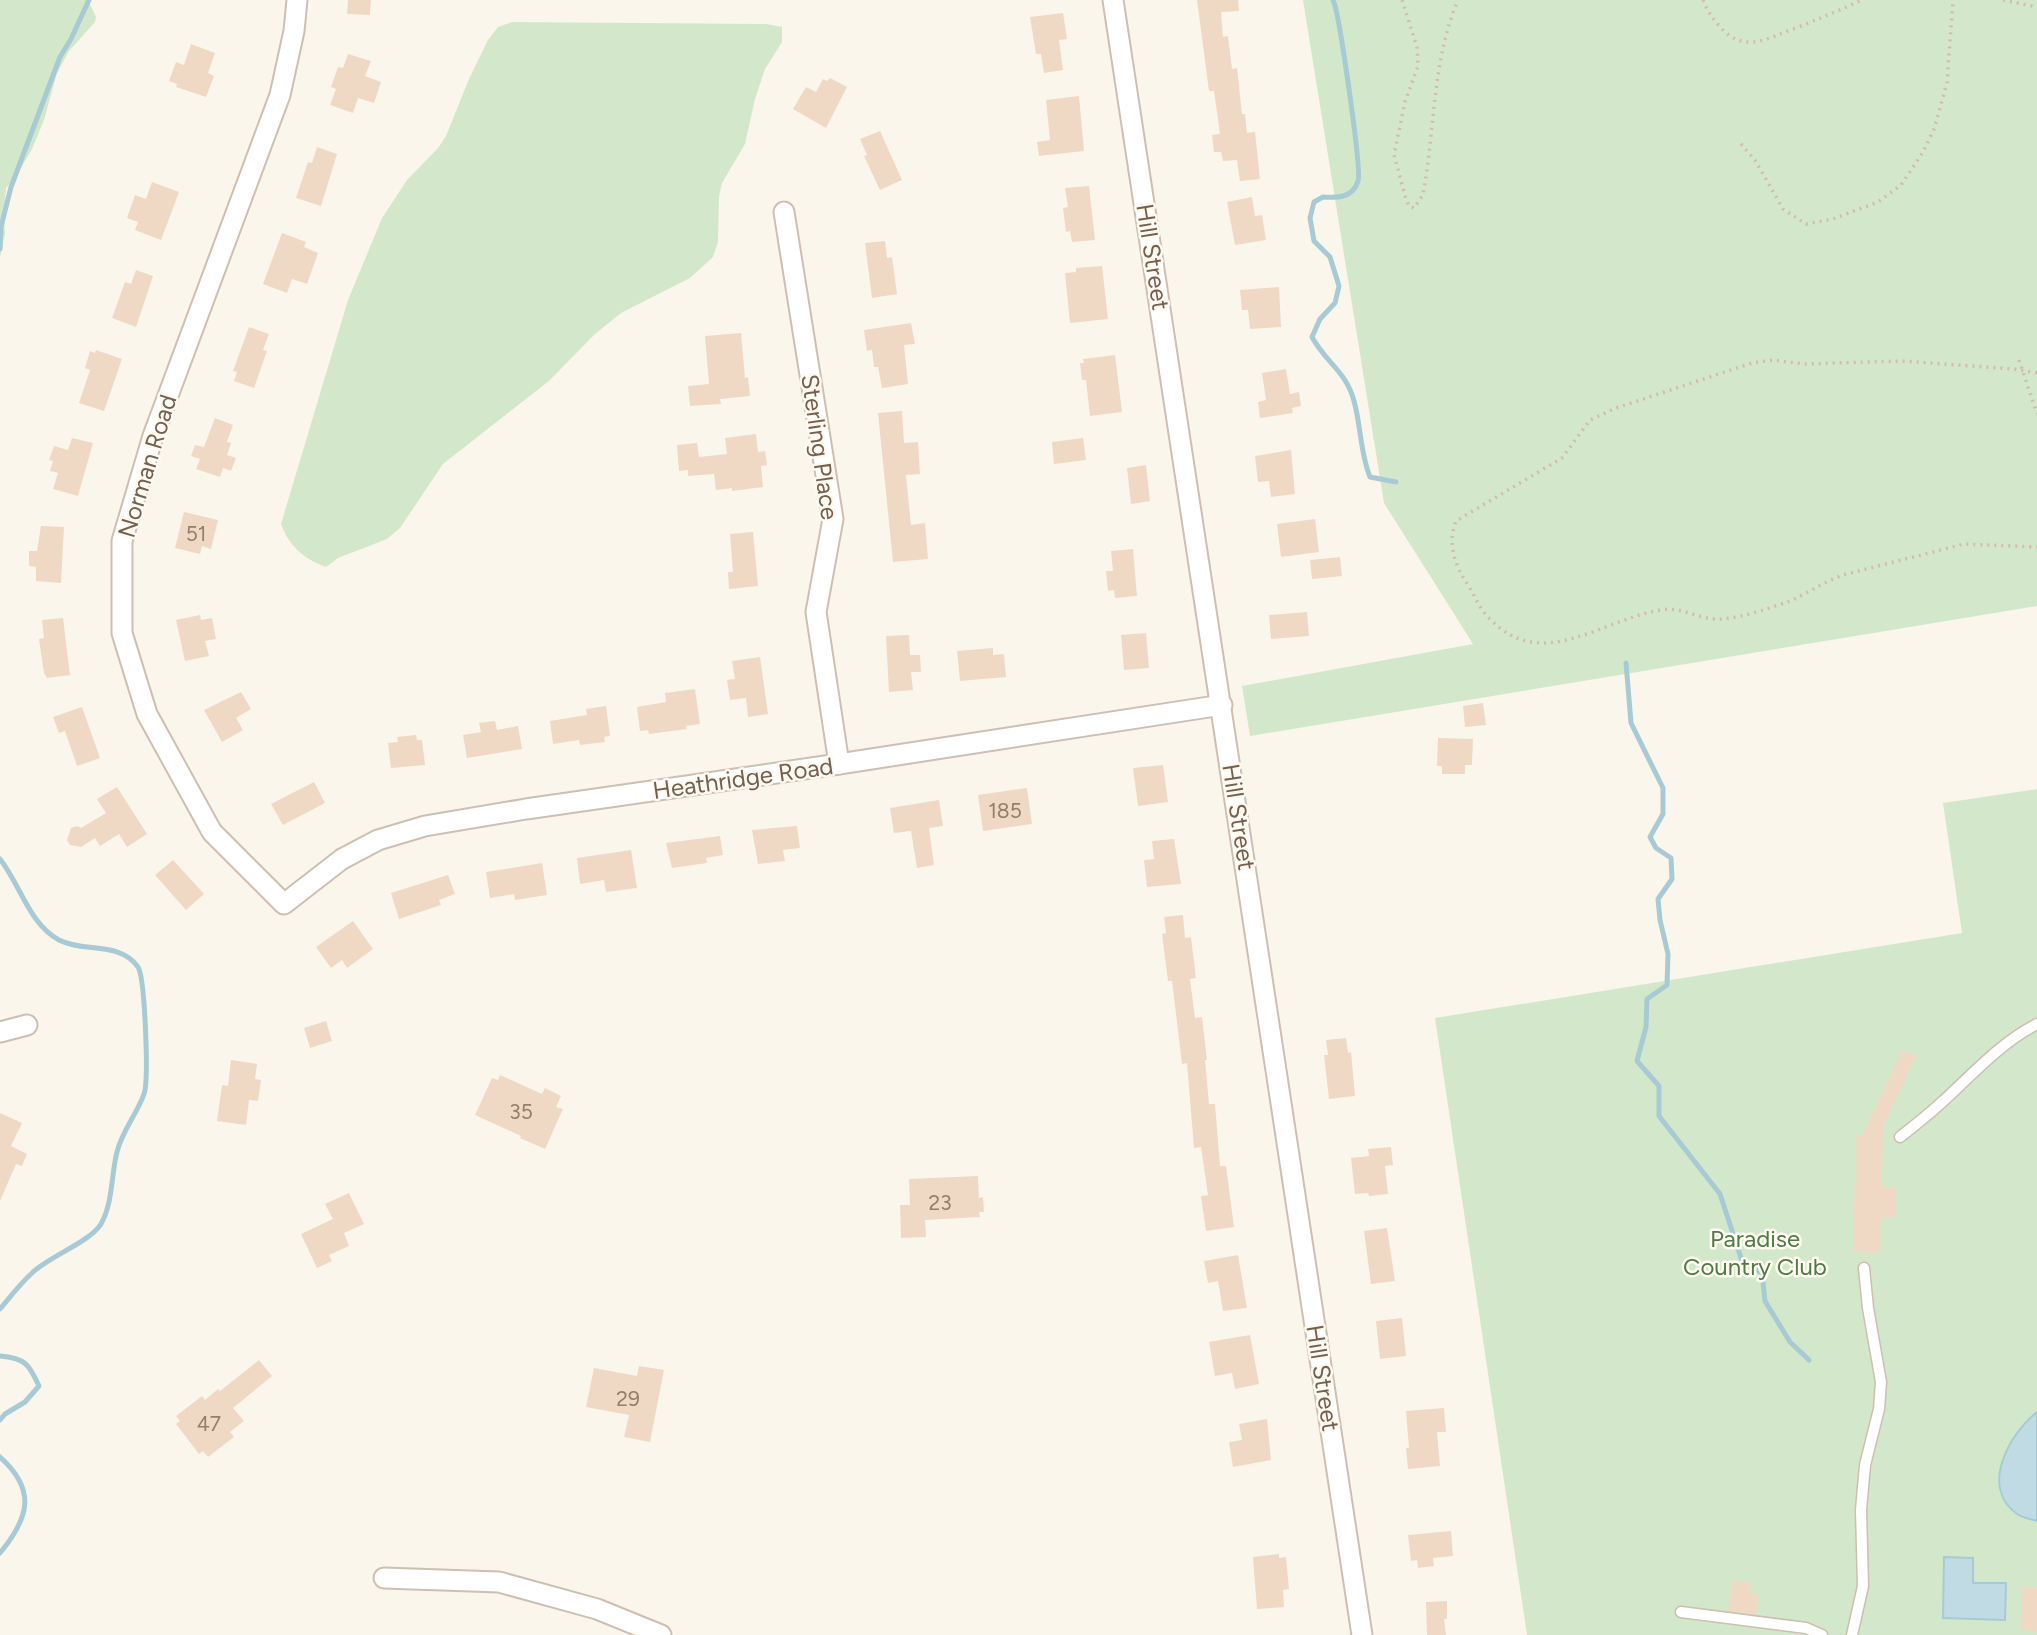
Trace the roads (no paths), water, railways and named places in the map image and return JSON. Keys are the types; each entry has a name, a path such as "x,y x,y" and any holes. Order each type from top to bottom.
{"street":[{"name":"Norman Road","path":"284,904 212,832 148,714 122,633 122,541 153,436 280,95 294,31 297,0"},
{"name":"Hill Street","path":"1113,0 1362,1635"},
{"name":"Sterling Place","path":"784,212 833,519 816,612 839,764"},
{"name":"Heathridge Road","path":"284,904 342,859 378,840 425,826 1222,705"},
{"path":"0,1032 27,1025"},
{"path":"384,1578 499,1582 597,1609 661,1635"}],"lane":[{"path":"1900,1137 1981,1065 2025,1030 2037,1024"},
{"path":"1852,1635 1863,1586 1861,1510 1865,1465 1879,1409 1881,1382 1864,1268"},
{"path":"1681,1612 1806,1628 1822,1635"}],"water":[{"path":"2037,1412 2037,1521 2019,1515 2006,1503 2000,1490 2000,1475 2009,1446"},
{"path":"1944,1557 1973,1558 1973,1583 2006,1583 2005,1620 1943,1618"}],"waterway":[{"path":"0,249 1,227 11,187 60,57 89,0"},
{"path":"1333,0 1349,91 1358,181 1348,194 1323,197 1314,202 1310,218 1314,241 1330,257 1339,286 1335,303 1320,319 1312,337 1341,374 1350,391 1370,477 1396,482"},
{"path":"1626,663 1631,723 1663,788 1663,814 1650,837 1656,848 1671,858 1672,879 1658,899 1668,954 1667,985 1647,999 1646,1027 1637,1061 1659,1086 1659,1116 1720,1194 1742,1261 1762,1273 1765,1301 1790,1342 1809,1360"},
{"path":"0,859 32,914 49,933 69,944 112,950 130,959 138,967 146,1051 144,1094 117,1152 110,1198 101,1224 88,1237 39,1267 0,1309"},
{"path":"0,1356 15,1358 25,1364 39,1386 25,1402 0,1420"},
{"path":"0,1457 20,1481 25,1504 17,1528 0,1553"}],"park label":[{"name":"Paradise Country Club","path":"1755,1252"}]}
